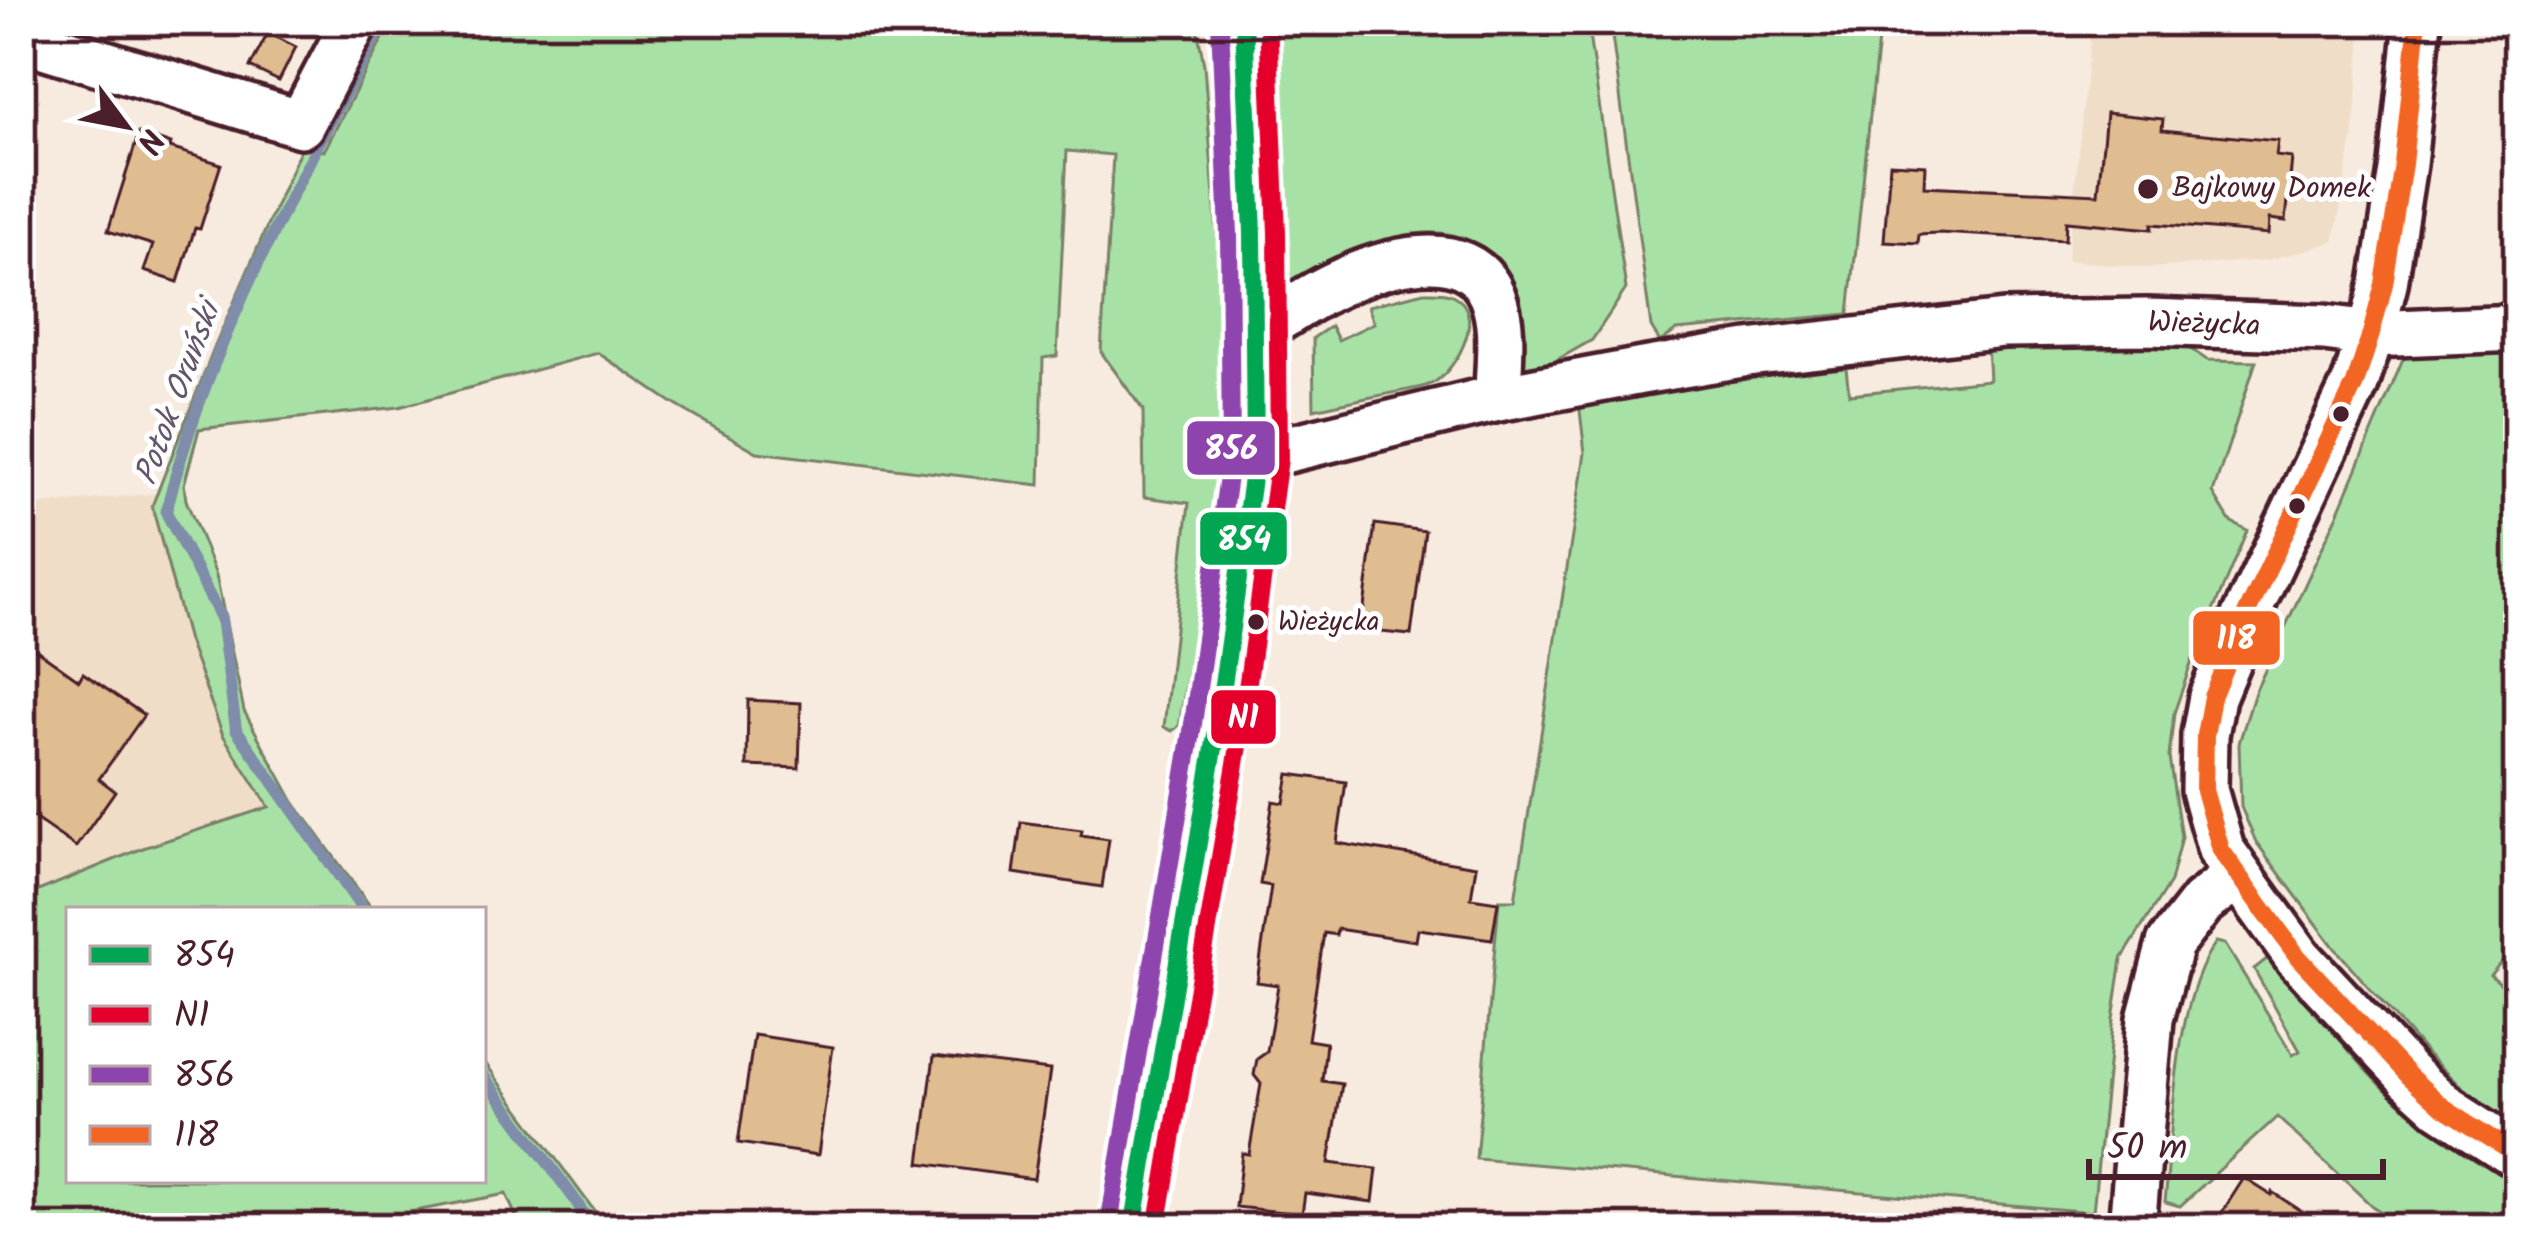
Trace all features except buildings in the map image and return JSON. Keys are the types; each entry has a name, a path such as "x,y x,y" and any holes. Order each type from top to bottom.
{"main road":[{"path":"1133,1228 1215,742 1255,457 1244,21"}],"street":[{"path":"21,38 301,124 355,21"},
{"path":"2418,21 2400,184 2371,334 2355,384 2212,697 2205,735 2204,790 2221,850 2299,957 2442,1106 2518,1155"},
{"path":"1255,333 1336,284 1394,264 1451,259 1478,273 1492,293 1499,318 1498,398"},
{"name":"Wieżycka","path":"1255,457 1498,398 1748,353 2004,324 2147,322 2371,334 2518,328"},
{"path":"2132,1228 2150,1019 2170,944 2202,903 2237,876"}],"shaded area":[{"name":"Bajkowy Domek","path":"2092,21 2363,21 2354,133 2334,242 2268,260 2150,268 2067,260"},
{"path":"159,493 152,506 188,641 223,735 270,807 143,848 21,898 21,507"}],"green space":[{"path":"392,21 1196,21 1204,65 1225,342 1217,498 1179,726 1172,731 1164,727 1189,503 1144,497 1143,410 1101,352 1113,155 1067,151 1057,356 1043,358 1040,485 757,452 598,353 399,407 199,429 184,485 186,500 216,575 244,711 294,802 371,907 66,907 66,1183 486,1183 486,1064 607,1228 521,1228 506,1194 324,1228 31,1228 32,1218 21,1211 21,898 143,848 269,807 223,735 188,641 152,506 301,148 324,151"},
{"path":"1272,21 1587,21 1626,289 1592,340 1539,370 1516,373 1521,320 1507,272 1496,259 1448,234 1384,240 1319,267 1283,289 1277,285"},
{"path":"1610,21 1880,21 1849,314 1677,330 1660,342 1651,327"},
{"path":"1424,292 1452,295 1468,314 1466,339 1444,375 1422,387 1314,409 1313,338 1331,326 1338,340 1374,323 1368,306"},
{"path":"2138,342 2186,346 2207,360 2256,361 2213,493 2230,521 2247,530 2174,713 2169,757 2181,837 2170,882 2122,959 2093,1212 1476,1159 1499,900 1515,900 1585,453 1579,402 1845,359 1849,394 1989,380 1987,345"},
{"path":"2518,351 2518,943 2490,975 2518,997 2518,1125 2468,1094 2424,1051 2334,947 2256,842 2241,807 2239,743 2255,692 2405,355"},
{"path":"2216,942 2225,944 2293,1055 2300,1051 2254,969 2273,954 2387,1091 2449,1141 2518,1181 2518,1228 2406,1228 2372,1206 2277,1117 2180,1206 2165,1202 2183,1032 2202,968"}],"waterway":[{"name":"Potok Oruński","path":"361,907 236,729 221,618 166,512 206,384 232,322 384,21"},
{"name":"Potok Oruński","path":"486,1079 593,1228"}],"transit line":[{"name":"854","path":"1133,1228 1215,742 1255,457 1253,233 1244,21"},
{"name":"N1","path":"1157,1228 1239,746 1279,459 1277,233 1268,21"},
{"name":"118","path":"2418,21 2403,164 2371,334 2355,384 2212,697 2205,735 2204,790 2221,850 2298,957 2442,1106 2518,1155"},
{"name":"856","path":"1109,1224 1191,738 1231,455 1229,234 1220,22"}],"place":[{"name":"Bajkowy Domek","path":"2148,189"},
{"name":"Wieżycka","path":"1256,622"}]}
